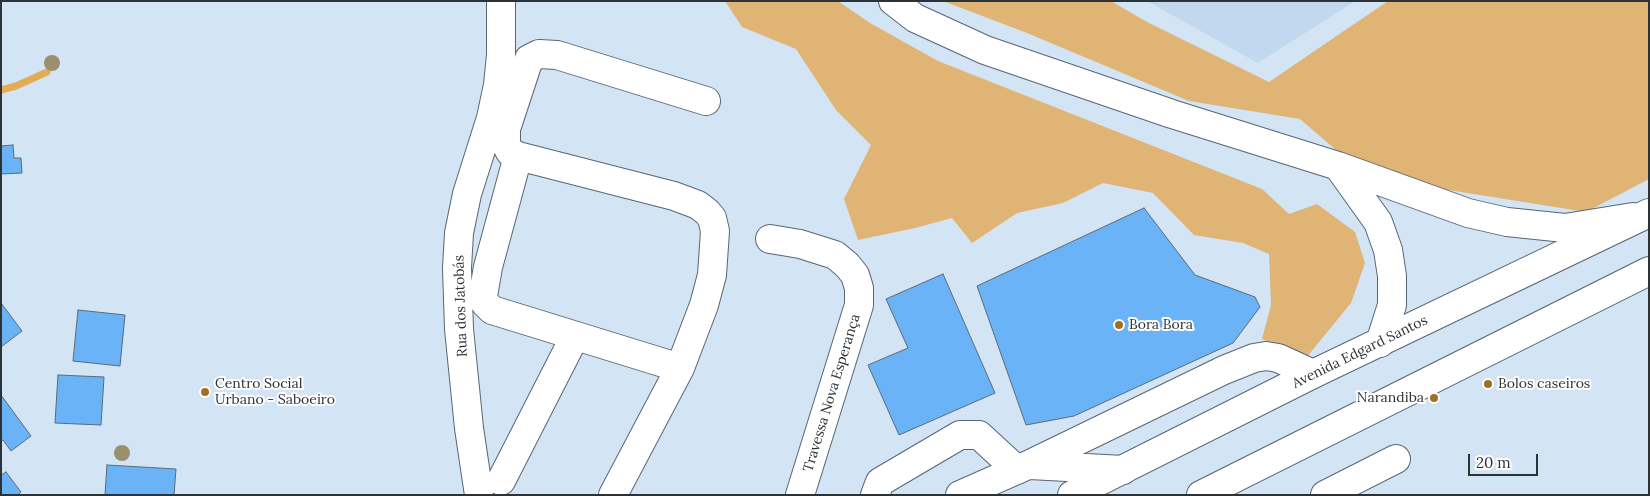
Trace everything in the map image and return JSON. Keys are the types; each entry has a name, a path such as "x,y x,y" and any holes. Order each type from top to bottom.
{"street":[{"name":"Rua dos Jatobás","path":"490,488 469,428 459,329 457,268 459,233 467,194 491,118 498,85 501,55 501,1"},
{"path":"893,1 915,18 985,50 1172,114 1338,166 1468,213 1507,222 1564,228 1647,214"},
{"path":"613,495 680,368 704,305 712,275 715,231 712,218 698,205 674,196 518,156 510,152 506,144 506,129 529,59 539,54 557,55 706,101"},
{"path":"518,156 488,267 483,296 484,303 492,310 680,368"},
{"path":"1338,166 1378,222 1388,250 1392,276 1392,305 1380,343"},
{"name":"Avenida Edgard Santos","path":"1072,495 1313,374 1647,214"},
{"name":"Travessa Nova Esperança","path":"770,238 819,249 835,255 847,264 855,275 859,288 860,305 800,495"},
{"path":"1200,495 1649,271"},
{"path":"490,488 576,336"},
{"path":"960,495 1022,468 1224,370 1254,358 1266,356 1278,358 1313,374"},
{"path":"875,495 880,482 960,435 979,435 1022,468 1124,470"},
{"path":"1325,495 1396,459"}],"shaded area":[{"path":"725,1 838,1 870,23 938,61 1262,189 1289,214 1317,204 1355,232 1365,263 1351,303 1306,358 1262,339 1271,305 1269,254 1243,243 1194,235 1153,193 1103,183 1063,203 1017,213 972,243 952,218 858,240 844,199 871,145 836,110 796,49 742,27"},
{"path":"943,1 1111,1 1147,22 1269,82 1388,1 1649,1 1649,179 1586,212 1455,191 1372,181 1300,119 1189,101 1027,33"},
{"path":"1147,1 1355,1 1258,63"}],"building":[{"path":"13,145 14,158 21,158 22,173 1,174 1,146"},
{"name":"Bora Bora","path":"1144,208 1195,275 1255,297 1260,307 1233,343 1074,416 1026,425 977,286"},
{"path":"943,274 995,393 899,435 868,365 908,348 886,299"},
{"path":"1,303 22,331 1,347"},
{"path":"78,310 125,315 120,366 73,361"},
{"path":"58,375 104,377 101,425 55,423"},
{"path":"1,395 31,436 11,451 3,440 1,441"},
{"path":"107,465 176,469 174,495 105,495"},
{"path":"6,472 21,492 17,495 1,495 1,475"}],"waterway":[{"path":"1,90 16,86 47,72"}],"place":[{"name":"Bora Bora","path":"1119,325"},
{"name":"Bolos caseiros","path":"1488,384"},
{"name":"Centro Social Urbano - Saboeiro","path":"205,392"},
{"name":"Narandiba","path":"1434,398"}]}
